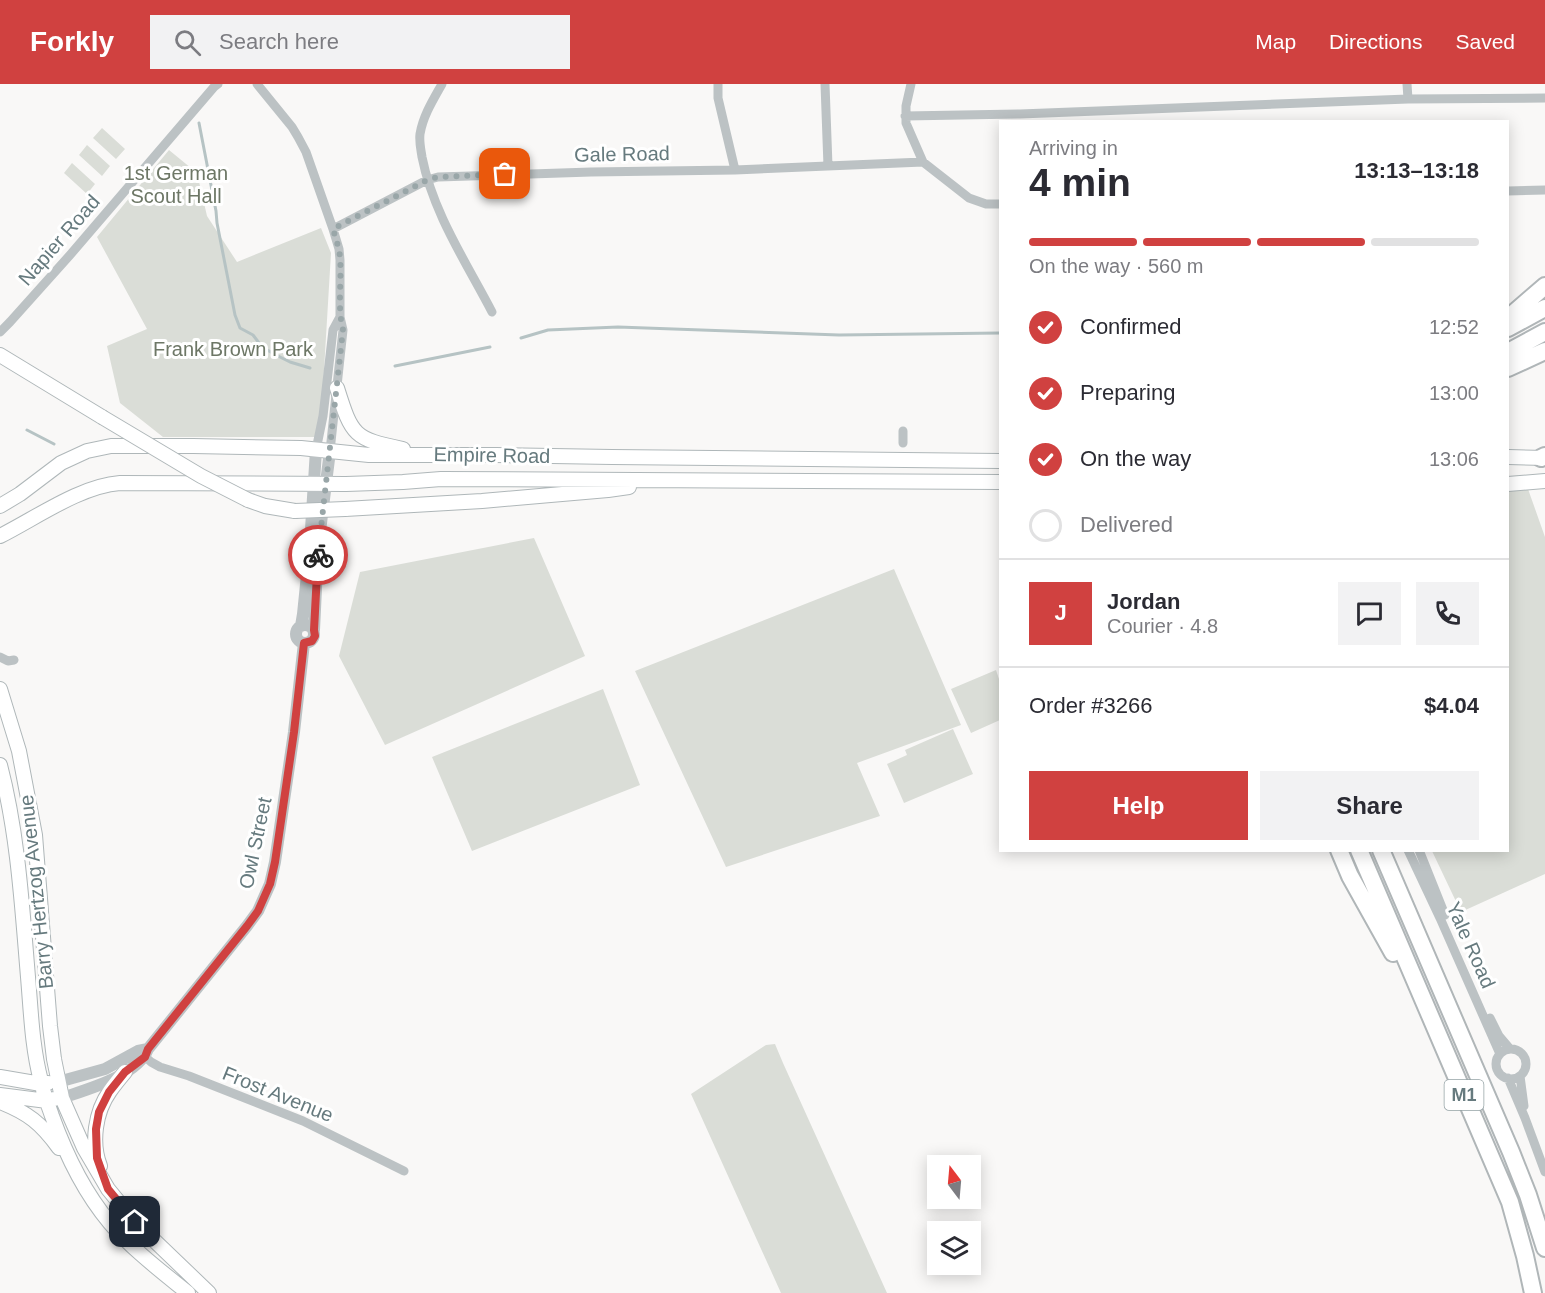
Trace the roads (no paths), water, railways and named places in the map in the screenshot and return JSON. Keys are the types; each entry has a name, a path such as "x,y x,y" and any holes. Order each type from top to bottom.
{"highway":[{"path":"1509,317 1545,286"},
{"path":"1509,327 1545,308"},
{"path":"1509,350 1545,332"},
{"path":"1509,368 1545,351"},
{"path":"1340,852 1350,876 1374,903"},
{"name":"M1","path":"1360,852 1374,903 1415,982 1510,1202 1533,1293"},
{"name":"M1","path":"1382,852 1511,1152 1545,1248"}],"main road":[{"path":"1,356 201,476 265,506 295,511 345,510 482,501 608,490 639,484 645,480"},
{"path":"337,388 347,418 364,439 427,455"},
{"name":"Empire Road","path":"0,506 62,463 87,451 111,446 301,448 369,455 999,461"},
{"path":"1509,457 1544,457"},
{"name":"Empire Road","path":"0,536 84,492 105,485 136,483 252,484 403,482 441,479 999,482"},
{"path":"1509,484 1545,481"},
{"name":"Barry Hertzog Avenue","path":"0,689 19,751 35,835 46,988 58,1082 62,1098 84,1148 108,1189"},
{"name":"Barry Hertzog Avenue","path":"0,765 13,823 19,870 32,1036 41,1083 71,1164"},
{"path":"125,1072 104,1101 96,1129 97,1158 108,1189 150,1238 209,1293"},
{"path":"0,1077 41,1083 58,1082"},
{"path":"0,1095 47,1101 62,1098"},
{"path":"0,1102 19,1109 49,1134 99,1208 126,1241 188,1293"}],"street":[{"path":"257,84 292,127 306,152 339,249 340,317 343,330 337,388 323,451"},
{"path":"442,84 430,104 420,135 427,180 452,237 492,312"},
{"path":"718,84 718,98 735,170"},
{"path":"825,84 828,166"},
{"path":"911,84 905,116 909,133 923,162 969,198 986,204 999,204"},
{"path":"1407,84 1408,99"},
{"name":"Napier Road","path":"0,332 63,264 215,85"},
{"path":"905,116 1408,99 1545,98"},
{"name":"Gale Road","path":"333,229 427,180 438,177 735,170 923,162"},
{"path":"1509,191 1545,190"},
{"path":"320,483 315,636 312,641 304,643 296,636 303,614 320,483 323,416 333,330 340,317"},
{"path":"903,431 903,443"},
{"path":"301,626 306,625 314,630"},
{"name":"Owl Street","path":"62,1098 102,1084 125,1072 247,926 261,905 270,884 275,862 304,643"},
{"path":"0,657 8,661 14,660"},
{"name":"Yale Road","path":"1409,852 1498,1036 1510,1049"},
{"name":"Yale Road","path":"1420,852 1453,942 1500,1054"},
{"path":"1510,1049 1520,1052 1525,1059 1525,1068 1520,1076 1512,1079 1502,1076 1496,1065 1500,1054 1510,1049"},
{"name":"Owl Street","path":"58,1082 105,1069 144,1052"},
{"name":"Frost Avenue","path":"144,1052 151,1062 160,1067 189,1076 303,1121 404,1171"},
{"path":"1520,1076 1525,1118"},
{"path":"1508,1078 1545,1172"}],"waterway":[{"path":"199,123 235,315 240,328 253,335 262,347 290,362 310,368"},
{"path":"521,338 548,330 618,327 839,335 999,333"},
{"path":"395,366 490,347"},
{"path":"27,430 54,444"}],"park label":[{"name":"1st German Scout Hall","path":"176,184"},
{"name":"Frank Brown Park","path":"233,349"}]}
